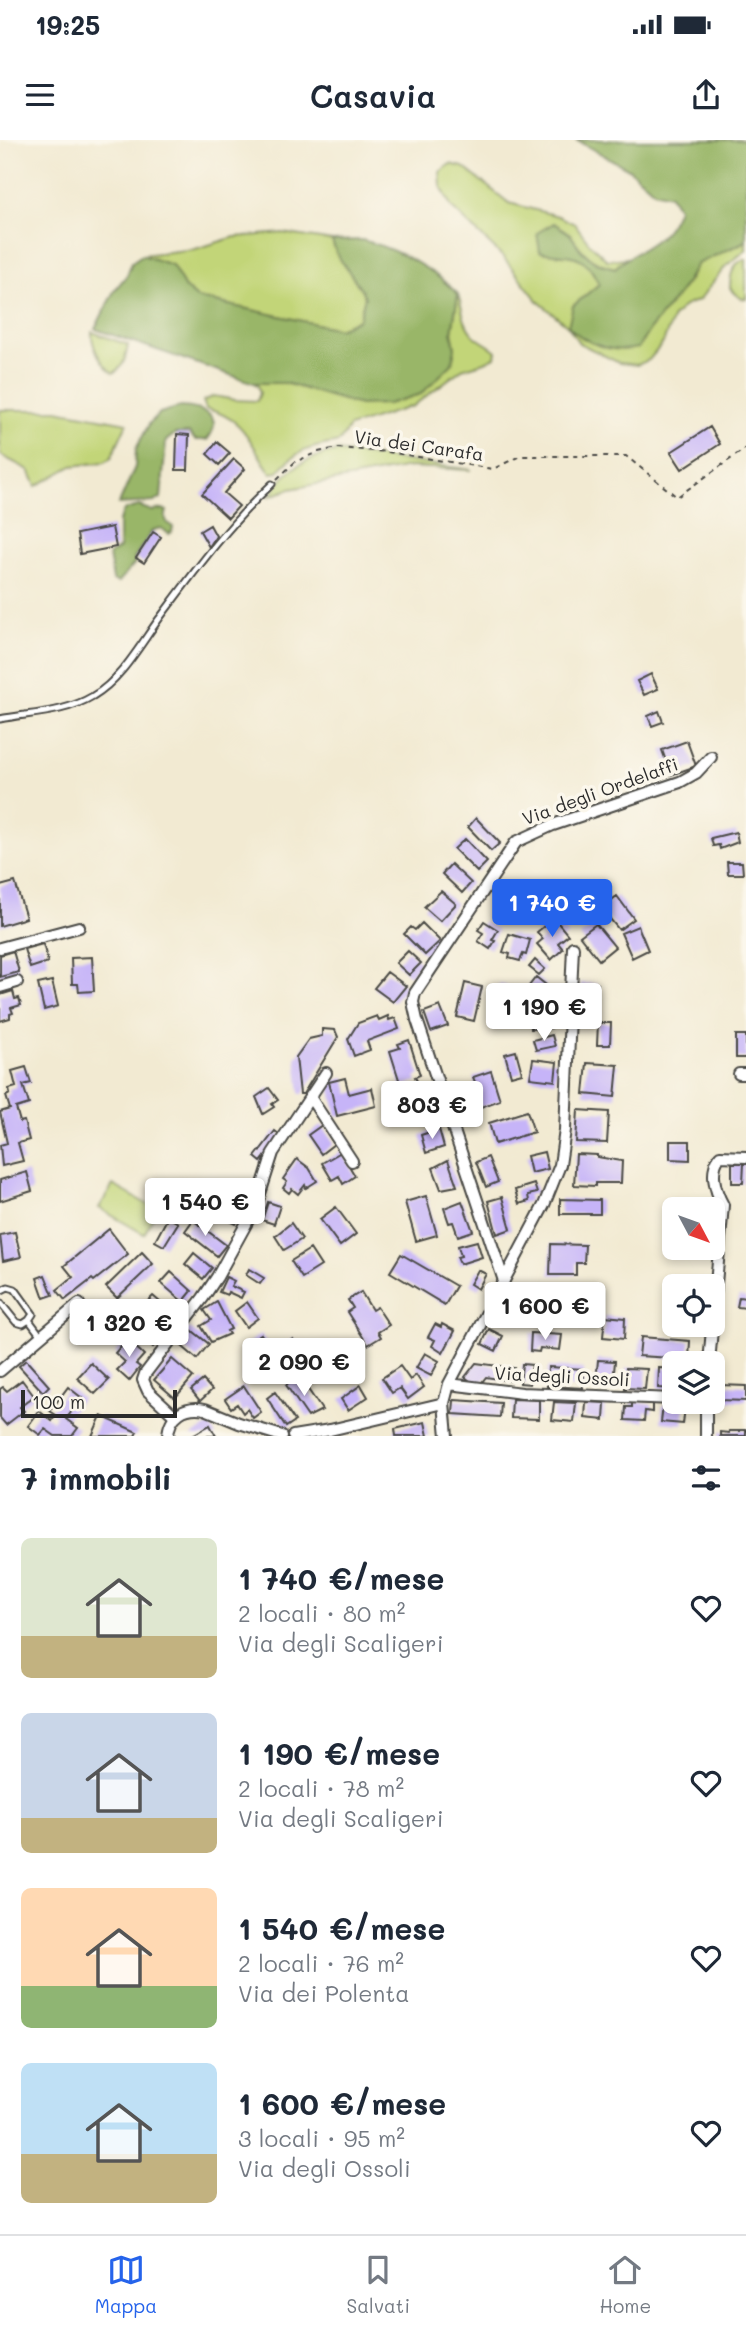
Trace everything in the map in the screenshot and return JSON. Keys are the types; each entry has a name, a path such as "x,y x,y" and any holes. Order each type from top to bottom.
{"street":[{"name":"Via degli Ordelaffi","path":"503,1281 417,1020 413,1002 415,993 516,842 545,828 680,782 696,773 711,757"},
{"path":"0,948 79,927"},
{"path":"447,1436 444,1403 449,1384 544,1205 560,1165 565,1130 573,947"},
{"path":"0,987 17,982"},
{"path":"175,1416 148,1391 143,1380 145,1374 203,1298 236,1244 261,1195 273,1153 327,1073"},
{"path":"310,1097 352,1161"},
{"path":"710,1351 723,1205 715,1189 715,1165 720,1157 746,1157"},
{"path":"0,1371 79,1304"},
{"name":"Via degli Ossoli","path":"449,1384 522,1393 662,1399"},
{"path":"293,1436 331,1430 444,1403"},
{"path":"168,1436 170,1423 175,1416 188,1409 200,1408 282,1436"},
{"path":"706,1414 706,1436"}],"lane":[{"path":"0,719 69,706 93,696 107,685 205,557 252,502 272,484"},
{"path":"0,1291 8,1287 15,1289 33,1314 23,1324 16,1322 0,1302"},
{"path":"29,1320 41,1336"}],"path":[{"name":"Via dei Carafa","path":"272,484 295,462 318,452 337,448 388,452 493,469 520,456 626,456 677,497 746,448"}],"green space":[{"path":"576,140 746,140 746,241 697,264 678,295 638,348 619,350 600,346 583,338 568,326 573,306 599,284 582,260 540,252 537,233 554,223 570,234 581,250 596,263 615,268 660,237 678,208 670,195 654,191 629,169"},
{"path":"450,164 463,167 509,203 558,216 575,224 607,260 626,258 615,268 600,263 584,252 570,234 558,255 576,255 590,266 599,284 573,306 638,348 689,280 697,264 746,241 746,250 726,266 699,300 684,306 673,317 663,343 649,360 637,365 619,363 579,343 568,326 539,302 503,257 452,208 441,186 440,172"},
{"path":"283,233 332,241 338,256 365,297 359,319 339,329 197,298 185,288 172,265 142,255 195,249 235,237"},
{"path":"362,240 414,261 458,294 452,332 455,348 452,364 421,394 388,404 360,405 285,383 254,383 95,329 132,262 142,255 172,265 185,288 197,298 339,329 359,319 365,297 338,256 332,241"},
{"path":"746,259 746,299 740,298 730,288 731,274 735,266"},
{"path":"458,294 469,329 496,351 495,357 462,369 413,406 349,427 339,442 298,454 278,472 271,473 238,425 219,413 206,409 203,401 214,396 257,401 260,393 254,383 285,383 360,405 455,348 452,332"},
{"path":"92,332 128,345 122,365 117,371 113,373 98,355"},
{"path":"180,407 196,409 213,419 212,432 207,440 195,440 189,433 175,434 166,441 161,498 154,502 119,504 135,467 136,449 149,424 160,413"},
{"path":"0,410 57,410 127,423 111,458 105,462 72,466 36,486 29,470 0,455"},
{"path":"337,451 472,470 409,467 290,489 270,496 284,477 298,465"},
{"path":"139,506 152,511 167,511 166,519 173,527 172,532 169,534 161,528 153,530 134,558 135,563 118,583 113,580 109,555 119,548 119,521 124,510"},
{"path":"113,1185 157,1210 144,1234 99,1208"}],"building":[{"path":"710,427 720,444 682,469 671,452"},
{"path":"177,434 189,435 188,470 176,470"},
{"path":"217,442 230,453 219,465 207,454"},
{"path":"234,459 245,469 224,493 239,506 228,518 202,494"},
{"path":"210,525 216,536 209,547 200,531"},
{"path":"112,527 116,547 80,554 77,534"},
{"path":"153,532 161,537 144,563 136,558"},
{"path":"651,674 658,689 644,695 637,681"},
{"path":"659,711 663,722 652,726 648,716"},
{"path":"687,741 696,766 671,775 662,750"},
{"path":"476,818 500,843 491,851 468,827"},
{"path":"736,832 738,842 720,849 719,845 713,846 711,838"},
{"path":"465,839 487,862 477,872 454,849"},
{"path":"727,862 742,862 743,874 728,874"},
{"path":"451,864 471,883 462,893 442,874"},
{"path":"566,881 587,891 576,907 554,896 559,886 563,887"},
{"path":"15,882 26,918 0,926 0,886"},
{"path":"441,891 456,904 440,921 424,907"},
{"path":"617,896 634,919 619,930 601,908"},
{"path":"519,898 534,903 528,921 512,917"},
{"path":"554,918 568,935 558,943 563,949 551,960 537,944 543,939 537,932"},
{"path":"484,921 498,930 490,949 478,941 483,933 478,930"},
{"path":"422,923 440,941 425,955 404,934 411,927 415,930"},
{"path":"596,924 615,947 599,960 580,936"},
{"path":"638,926 648,950 632,958 621,933"},
{"path":"509,934 530,940 526,955 523,954 520,961 509,958 510,954 503,952"},
{"path":"43,944 48,962 30,968 24,949"},
{"path":"13,951 19,972 0,977 0,955"},
{"path":"408,951 421,963 409,975 396,963"},
{"path":"92,957 94,991 79,992 78,984 72,984 71,958"},
{"path":"535,960 545,969 539,975 529,967"},
{"path":"387,972 406,986 393,1002 374,988"},
{"path":"536,977 546,985 539,994 529,986"},
{"path":"52,981 58,1006 44,1010 38,984"},
{"path":"465,983 482,987 474,1021 457,1017"},
{"path":"581,983 598,984 595,1021 578,1020"},
{"path":"499,984 520,989 514,1014 492,1008"},
{"path":"13,991 15,999 19,998 21,1005 11,1008 13,1013 10,1018 0,1021 0,995"},
{"path":"550,995 551,1028 531,1029 530,996"},
{"path":"440,1006 448,1026 431,1032 424,1012"},
{"path":"377,1016 379,1020 388,1016 389,1020 395,1018 399,1029 367,1041 370,1050 354,1056 348,1039 358,1023"},
{"path":"598,1023 611,1023 610,1045 597,1045"},
{"path":"322,1029 335,1030 338,1037 303,1094 300,1094 296,1057 309,1039 322,1036"},
{"path":"552,1035 555,1046 536,1050 533,1040"},
{"path":"736,1035 746,1035 746,1058 736,1058"},
{"path":"409,1040 420,1075 415,1077 417,1081 401,1086 390,1051 400,1048 398,1044"},
{"path":"516,1051 522,1073 511,1076 505,1054"},
{"path":"533,1059 557,1062 555,1081 530,1078"},
{"path":"587,1063 618,1065 615,1097 584,1094"},
{"path":"26,1067 31,1083 23,1085 29,1104 16,1108 20,1122 24,1121 29,1140 18,1143 23,1161 2,1166 0,1145 7,1143 0,1112 10,1109 6,1096 10,1094 9,1089 16,1087 12,1071"},
{"path":"491,1071 500,1100 481,1107 477,1095 471,1097 469,1089 477,1087 473,1077"},
{"path":"345,1078 349,1094 372,1088 376,1106 337,1116 329,1082"},
{"path":"269,1088 278,1100 272,1104 274,1107 263,1114 256,1097"},
{"path":"578,1110 609,1112 607,1143 576,1142"},
{"path":"527,1111 534,1132 495,1144 489,1123"},
{"path":"322,1125 334,1144 321,1154 308,1135"},
{"path":"439,1129 444,1147 426,1153 421,1135"},
{"path":"275,1131 281,1136 261,1162 255,1157"},
{"path":"670,1141 690,1141 690,1160 670,1159"},
{"path":"341,1152 355,1176 343,1184 339,1176 332,1180 322,1163"},
{"path":"544,1152 548,1169 531,1173 527,1156"},
{"path":"576,1154 597,1155 622,1161 621,1183 574,1185"},
{"path":"488,1157 498,1182 486,1187 476,1162"},
{"path":"297,1159 309,1168 317,1181 306,1188 305,1185 298,1194 292,1189 289,1193 283,1188 287,1182 283,1179"},
{"path":"448,1160 457,1186 441,1189 433,1168"},
{"path":"732,1163 744,1163 743,1183 732,1183"},
{"path":"27,1172 32,1191 0,1201 0,1180"},
{"path":"534,1184 537,1193 528,1195 529,1201 519,1204 515,1190"},
{"path":"236,1193 248,1199 236,1224 216,1214 220,1205 227,1209"},
{"path":"426,1196 437,1235 416,1241 405,1202"},
{"path":"502,1197 511,1229 497,1234 488,1201"},
{"path":"560,1199 600,1200 600,1214 560,1214"},
{"path":"462,1201 473,1231 458,1236 453,1222 449,1223 444,1208"},
{"path":"268,1202 280,1206 274,1224 262,1220"},
{"path":"336,1207 356,1234 340,1246 320,1219"},
{"path":"168,1217 178,1223 164,1246 155,1241"},
{"path":"193,1220 226,1245 217,1256 185,1231"},
{"path":"291,1223 302,1239 284,1250 275,1236"},
{"path":"109,1229 128,1254 65,1300 57,1290 73,1277 64,1266"},
{"path":"15,1232 21,1257 3,1261 0,1235"},
{"path":"477,1241 482,1257 460,1264 457,1257 461,1256 458,1246"},
{"path":"551,1244 585,1245 584,1263 576,1263 576,1275 550,1275"},
{"path":"310,1249 321,1266 302,1278 291,1261"},
{"path":"142,1252 153,1264 117,1298 106,1287"},
{"path":"194,1253 212,1268 203,1279 185,1264"},
{"path":"401,1254 456,1286 445,1305 390,1272"},
{"path":"249,1269 264,1278 260,1284 246,1275"},
{"path":"478,1270 486,1274 478,1289 470,1284"},
{"path":"171,1272 192,1291 183,1302 161,1283"},
{"path":"45,1275 53,1295 44,1298 37,1278"},
{"path":"226,1277 234,1281 231,1286 244,1292 241,1298 228,1292 227,1295 219,1292"},
{"path":"508,1291 536,1293 534,1310 542,1311 541,1322 503,1319 503,1309 507,1310"},
{"path":"361,1292 372,1310 377,1307 389,1325 378,1332 381,1337 368,1345 347,1312 353,1308 348,1300"},
{"path":"153,1296 175,1315 166,1325 144,1305"},
{"path":"739,1297 746,1298 746,1308 737,1307"},
{"path":"217,1302 231,1329 227,1331 229,1334 211,1342 201,1326 211,1320 204,1310"},
{"path":"247,1302 258,1318 246,1327 235,1311"},
{"path":"135,1311 163,1337 153,1347 126,1321"},
{"path":"560,1312 584,1314 584,1324 559,1322"},
{"path":"605,1316 625,1318 624,1339 603,1337"},
{"path":"435,1324 441,1327 442,1324 455,1331 443,1353 432,1346 435,1340 428,1337"},
{"path":"189,1328 209,1344 197,1359 177,1342"},
{"path":"489,1329 503,1336 496,1351 482,1344"},
{"path":"531,1333 562,1335 560,1350 540,1348 539,1352 530,1351"},
{"path":"261,1334 273,1353 262,1361 249,1342"},
{"path":"641,1337 690,1341 689,1351 662,1351 662,1357 639,1356"},
{"path":"127,1339 144,1355 136,1364 140,1367 129,1381 117,1370 125,1362 115,1353"},
{"path":"293,1339 310,1364 296,1373 280,1348"},
{"path":"425,1353 439,1361 431,1376 416,1368"},
{"path":"172,1359 193,1377 175,1398 154,1380"},
{"path":"26,1360 49,1386 43,1392 19,1366"},
{"path":"598,1360 615,1361 613,1383 596,1382"},
{"path":"91,1363 109,1380 95,1394 77,1378"},
{"path":"476,1363 514,1368 512,1381 486,1377 478,1387 465,1377"},
{"path":"522,1364 532,1365 530,1384 520,1383"},
{"path":"400,1366 410,1380 416,1375 424,1387 408,1399 400,1388 392,1393 382,1378"},
{"path":"548,1367 584,1369 583,1388 547,1386"},
{"path":"626,1368 647,1369 645,1389 625,1388"},
{"path":"659,1368 662,1368 662,1388 658,1388"},
{"path":"293,1379 296,1383 301,1379 322,1410 308,1417 286,1385"},
{"path":"22,1380 34,1396 20,1407 24,1411 6,1425 0,1418 0,1389 3,1387 7,1391"},
{"path":"203,1380 212,1390 200,1401 191,1390"},
{"path":"361,1385 368,1397 348,1410 341,1399"},
{"path":"725,1385 746,1386 746,1401 725,1400"},
{"path":"244,1386 261,1412 253,1418 247,1409 243,1413 237,1404 231,1408 225,1399"},
{"path":"68,1387 82,1398 66,1419 78,1428 72,1436 55,1436 45,1429 40,1435 28,1426 39,1411 52,1421 56,1415 50,1411"},
{"path":"275,1392 295,1421 286,1427 267,1398"},
{"path":"512,1399 539,1400 539,1419 511,1418"},
{"path":"454,1400 501,1403 500,1417 453,1414"},
{"path":"554,1402 576,1403 574,1422 552,1420"},
{"path":"586,1402 605,1403 604,1420 585,1418"},
{"path":"632,1402 652,1404 652,1412 645,1411 644,1421 625,1420 626,1407 632,1407"},
{"path":"662,1414 684,1414 683,1424 661,1422"},
{"path":"101,1416 137,1432 135,1436 92,1436"},
{"path":"425,1422 428,1436 396,1436 395,1429"},
{"path":"210,1425 216,1436 191,1436"},
{"path":"746,1430 746,1436 720,1436 720,1432"}]}
